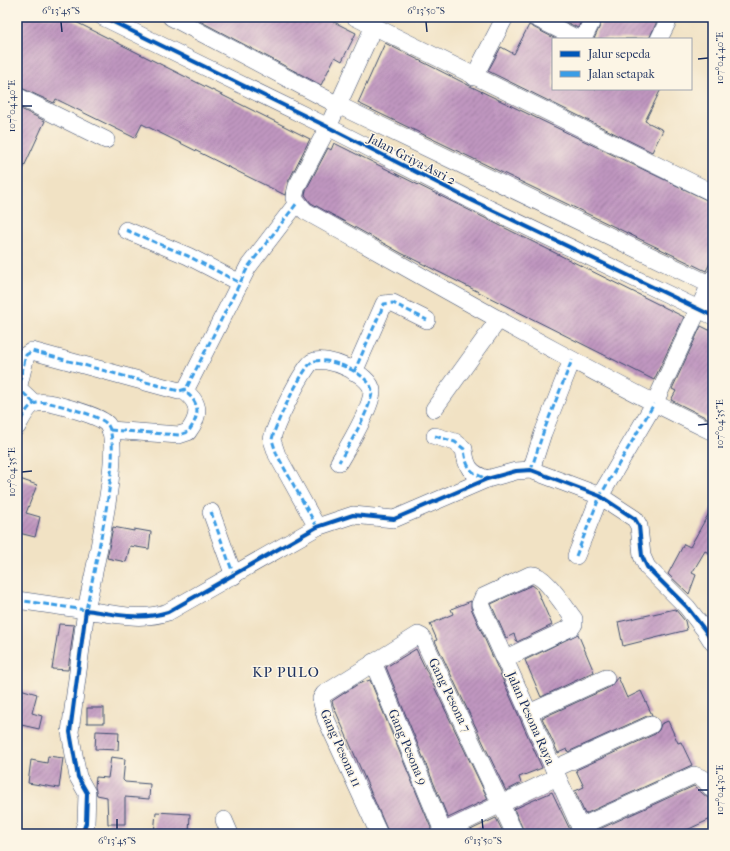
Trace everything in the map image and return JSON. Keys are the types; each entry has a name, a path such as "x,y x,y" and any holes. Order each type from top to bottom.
{"street":[{"name":"Jalan Griya Asri 2","path":"103,17 328,127 469,199 704,311"},
{"name":"Jalan Griya Asri 2","path":"171,17 338,105 711,284"},
{"path":"355,17 474,77 713,192"},
{"path":"474,77 505,17"},
{"path":"534,17 576,38"},
{"path":"584,38 594,17"},
{"path":"659,38 670,17"},
{"path":"374,26 328,127 297,186 294,198 297,203 304,211 572,360 654,404 713,432"},
{"path":"17,96 106,140"},
{"path":"184,391 188,388 248,267 297,203"},
{"path":"126,230 188,256 240,283"},
{"path":"576,556 600,496 654,404 704,311 711,284"},
{"path":"354,372 385,304 393,303 427,320"},
{"path":"434,409 499,319"},
{"path":"34,403 19,389 26,355 32,351 179,391 184,391 192,397 197,405 196,420 188,432 179,435 110,430"},
{"path":"317,527 277,455 273,445 272,436 291,396 311,363 326,360 354,372 368,380 372,386 372,396 356,432 339,462"},
{"path":"532,470 543,433 572,360"},
{"path":"17,427 27,408 34,403 47,403 64,406 103,420 110,430 112,465 86,610 70,732 78,777 87,793 86,823 82,834"},
{"path":"435,436 455,442 464,449 465,461 473,474 487,479"},
{"path":"17,600 138,617 154,617 168,612 234,576 317,527 353,515 394,519 487,479 516,471 532,470 600,496 637,521 640,530 642,556 648,567 687,607 704,628 713,643"},
{"path":"211,512 234,576"},
{"name":"Jalan Pesona Raya","path":"504,659 572,627 574,624 574,620 545,581 534,575 483,597 480,602 504,659 581,830"},
{"name":"Gang Pesona 7","path":"373,662 416,636 422,637 502,804"},
{"name":"Gang Pesona 9","path":"373,662 442,833"},
{"name":"Gang Pesona 11","path":"373,662 324,694 321,702 326,719 379,834"},
{"path":"529,713 606,678"},
{"path":"442,833 502,804 555,773 651,726"},
{"path":"581,830 694,775 704,779 713,790"},
{"path":"502,804 515,834"}],"building":[{"path":"17,17 66,17 310,139 288,182 285,195 142,124 135,138 56,99 54,103 17,86"},
{"path":"192,17 324,17 356,33 342,61 335,57 321,85"},
{"path":"556,17 583,17 578,28"},
{"path":"604,17 659,17 649,38 594,38"},
{"path":"529,25 554,38 552,38 552,90 660,90 645,121 663,130 652,152 488,71 501,47 514,54"},
{"path":"385,43 470,86 713,203 713,257 706,271 358,103"},
{"path":"17,107 45,121 17,182"},
{"path":"334,143 684,317 654,380 401,253 311,203 305,195 306,190 328,148 331,150"},
{"path":"701,326 713,332 713,421 671,400 676,391 672,389"},
{"path":"17,478 37,485 26,513 40,517 35,537 19,533 17,535"},
{"path":"713,506 713,555 705,551 692,573 696,575 689,594 668,574 684,544 690,547"},
{"path":"113,527 134,531 134,529 151,532 149,549 130,546 126,562 107,558"},
{"path":"532,585 536,588 552,625 517,642 514,634 506,638 491,604"},
{"path":"471,601 471,608 542,768 519,777 521,783 506,791 435,641 437,640 430,624 453,614 451,609"},
{"path":"675,609 685,621 687,630 623,646 618,622"},
{"path":"59,624 74,625 68,670 52,669"},
{"path":"578,634 594,672 541,697 525,660"},
{"path":"416,649 488,799 448,818 386,667"},
{"path":"618,677 627,698 641,691 652,715 568,752 567,749 558,753 542,718 610,687"},
{"path":"370,680 431,828 430,832 424,834 389,834 333,705 332,701 358,684"},
{"path":"17,688 37,694 32,713 42,716 39,729 17,724"},
{"path":"87,708 104,708 104,723 87,723"},
{"path":"668,721 678,743 681,742 692,765 585,814 575,791 584,787 576,770 655,734 659,730 661,724"},
{"path":"96,731 119,732 118,750 95,749"},
{"path":"48,756 63,758 59,788 28,783 31,760 47,763"},
{"path":"111,757 125,759 123,780 125,782 150,784 149,799 125,797 125,824 108,824 107,797 97,795 95,787 96,777 108,778"},
{"path":"694,786 709,799 713,808 713,818 678,834 593,834 593,832"},
{"path":"552,792 572,834 525,834 514,809"},
{"path":"156,812 190,814 189,834 154,834"},
{"path":"496,818 504,834 462,834"}],"marked path":[{"path":"34,403 19,389 26,355 32,351 179,391 186,389 248,267 297,203"},
{"path":"126,230 188,256 240,283"},
{"path":"354,372 384,304 393,303 427,320"},
{"path":"531,470 543,433 572,360"},
{"path":"317,527 277,455 272,440 277,424 289,399 302,375 312,362 327,361 347,368 364,378 370,385 372,391 364,417 339,462"},
{"path":"110,430 179,435 188,432 195,421 197,410 193,400 184,391"},
{"path":"17,427 28,409 32,405 42,402 76,410 98,418 107,424 112,437 110,484 106,513 86,610 17,600"},
{"path":"576,556 600,496 654,404"},
{"path":"435,436 455,442 464,449 466,460 473,472 487,479"},
{"path":"211,512 234,576"}],"cycle path":[{"path":"103,17 328,127 469,199 713,316"},
{"path":"82,834 86,823 87,793 78,777 70,732 86,610 127,616 148,616 168,612 317,527 353,515 394,519 487,479 516,471 531,470 600,496 635,519 639,526 642,556 647,567 687,607 713,643"}],"district":[{"name":"KP PULO","path":"286,672"}]}
